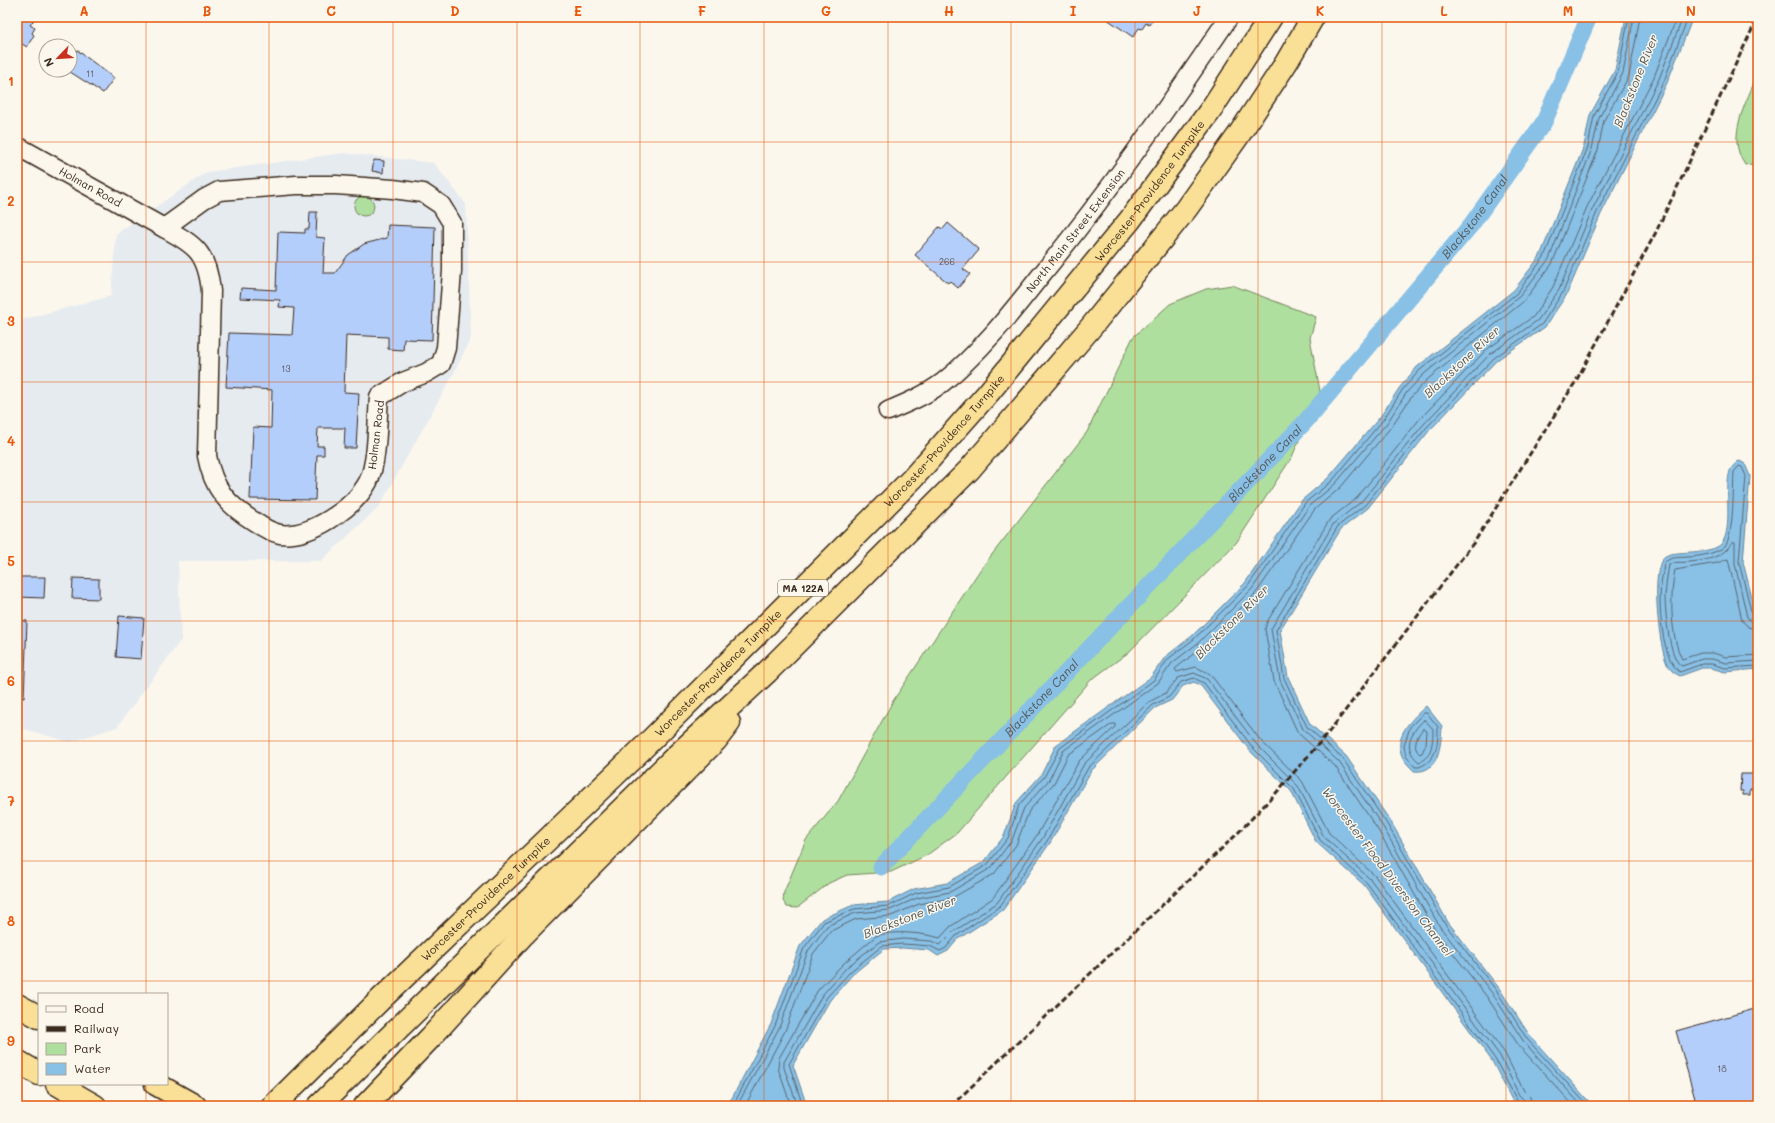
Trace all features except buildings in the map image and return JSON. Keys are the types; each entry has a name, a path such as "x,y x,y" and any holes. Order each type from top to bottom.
{"highway":[{"name":"Worcester-Providence Turnpike","path":"273,1106 380,1000 641,750 912,479 989,392 1130,220 1210,111 1271,17"},
{"name":"MA 122A","path":"319,1106 674,758 767,672 969,470 1092,326 1186,209 1234,142 1286,63 1313,17"},
{"path":"365,1106 431,1037 523,935 716,740 767,672"},
{"path":"17,1005 38,1016"},
{"path":"17,1061 38,1073"},
{"path":"59,1085 95,1106"},
{"path":"158,1085 187,1102"}],"street":[{"name":"North Main Street Extension","path":"888,412 914,400 941,383 970,358 1030,290 1081,227 1147,138 1229,17"},
{"name":"Holman Road","path":"17,146 164,228 189,241 196,248 206,263 210,277 211,291 207,456 217,487 229,503 244,516 261,526 280,534 309,528 333,517 357,498 371,474 379,397 403,382 426,373 441,364 446,348 451,286 452,223 441,205 423,193 363,186 296,185 219,191 204,199 164,228"}],"shaded area":[{"path":"343,153 434,163 466,204 471,338 454,373 379,507 321,561 178,561 181,640 117,727 70,742 17,727 17,358 21,320 111,296 116,234 207,172"}],"green space":[{"path":"1758,73 1758,163 1745,165 1739,154 1737,131 1744,107"},
{"path":"360,196 368,196 374,202 374,210 368,216 360,216 354,210 354,202"},
{"path":"1232,285 1316,317 1310,338 1320,391 1292,457 1236,543 1129,652 1091,680 957,833 927,855 891,872 847,875 829,883 797,908 787,907 783,901 784,892 806,840 838,801 893,701 980,570 1087,432 1133,337 1170,304 1206,289"}],"water":[{"path":"1626,17 1693,17 1667,83 1601,214 1567,294 1545,327 1497,360 1429,431 1368,508 1341,529 1280,630 1288,677 1310,724 1346,756 1391,822 1448,922 1499,988 1530,1036 1593,1106 1519,1106 1513,1102 1492,1061 1364,885 1316,842 1291,791 1250,751 1201,686 1194,682 1183,686 1172,700 1155,708 1091,771 1050,843 1003,910 958,939 948,951 938,956 929,950 903,948 884,949 853,974 830,1000 793,1065 807,1106 724,1106 732,1098 771,1024 800,946 822,919 853,905 888,902 914,889 947,883 984,862 1004,836 1016,803 1041,775 1056,745 1151,677 1165,657 1192,636 1245,583 1302,500 1328,478 1380,417 1400,387 1417,367 1514,290 1540,256 1584,146 1590,115 1615,70"},
{"path":"1740,461 1745,464 1750,476 1743,562 1758,622 1758,669 1725,672 1711,668 1702,668 1680,676 1669,668 1661,642 1657,609 1657,577 1660,565 1664,557 1669,555 1675,553 1710,550 1722,543 1727,528 1728,518 1728,479 1732,467"},
{"path":"1426,706 1442,726 1441,741 1434,763 1429,768 1422,771 1414,771 1402,756 1400,741 1402,734 1410,722"}],"waterway":[{"name":"Blackstone Canal","path":"881,867 1305,422 1471,225 1544,122 1589,17"}],"railway":[{"path":"951,1106 1236,835 1276,793 1328,733 1475,541 1576,381 1655,234 1758,17"}],"water label":[{"name":"Blackstone River","path":"1636,81"},
{"name":"Blackstone River","path":"1462,362"},
{"name":"Blackstone River","path":"1232,622"},
{"name":"Worcester Flood Diversion Channel","path":"1387,872"},
{"name":"Blackstone River","path":"910,917"}]}
